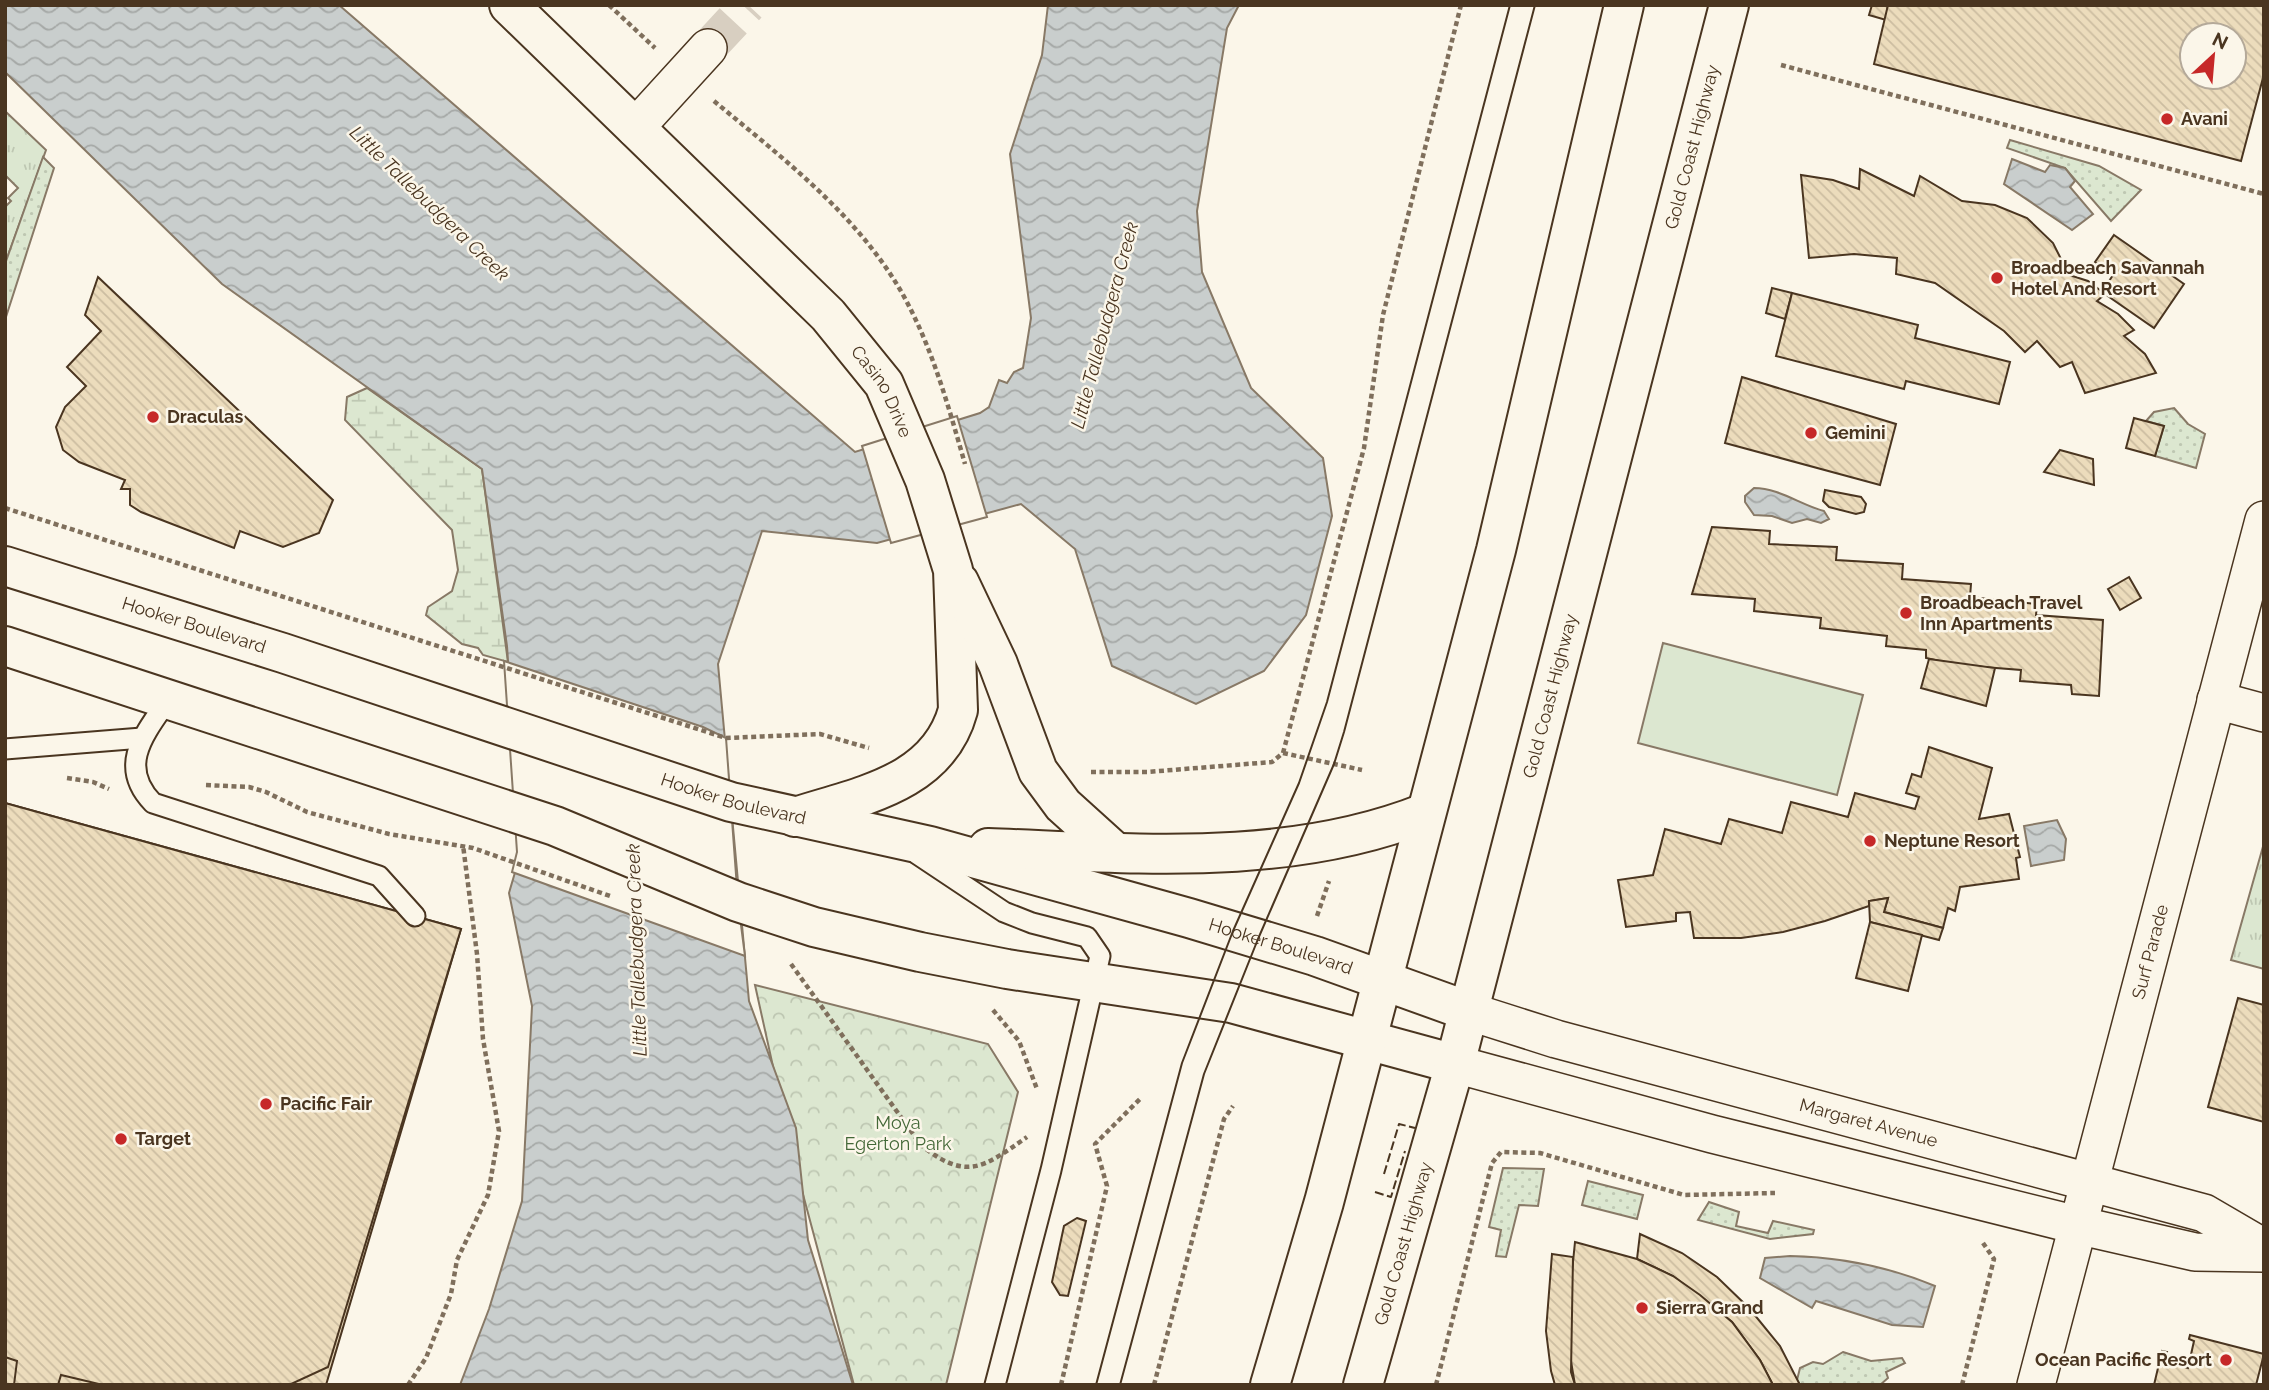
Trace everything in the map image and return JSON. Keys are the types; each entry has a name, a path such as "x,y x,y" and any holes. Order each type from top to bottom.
{"main road":[{"name":"Casino Drive","path":"509,5 828,315 884,384 925,480 951,565 958,709 949,736 929,762 899,781 795,817"},
{"path":"1270,1385 1324,1202 1496,550 1624,5"},
{"name":"Gold Coast Highway","path":"1363,1385 1455,1064 1729,5"},
{"path":"951,565 998,664 1038,771 1063,805 1115,852"},
{"name":"Hooker Boulevard","path":"5,566 732,802 911,842 1207,923 1382,979 1468,1011"},
{"path":"5,646 170,697 555,826 738,902 847,936 1007,969 1231,1003 1455,1064"},
{"path":"911,842 1181,854 1320,843 1376,831 1425,813"}],"street":[{"path":"635,128 708,48"},
{"name":"Surf Parade","path":"2036,1385 2264,520"},
{"path":"2216,700 2264,713"},
{"name":"Margaret Avenue","path":"1468,1011 1556,1039 2204,1213 2264,1248"},
{"path":"1455,1064 1712,1134 2077,1226 2195,1252 2264,1253"}],"lane":[{"path":"170,697 142,738 136,760 136,779 153,803 379,876 415,916"},
{"path":"5,749 142,738"},
{"path":"911,842 1004,912 1032,923 1087,937 1100,956 1096,983 995,1385"}],"path":[{"path":"609,5 684,76 815,186 864,241 910,308 948,402"},
{"path":"1080,772 1147,772 1272,762 1283,753 1364,448 1384,315 1461,5"},
{"path":"1781,65 2264,194"},
{"path":"5,508 726,738 820,734 871,749"},
{"path":"1283,753 1362,771"},
{"path":"408,1385 426,1358 451,1294 457,1260 488,1195 499,1131 483,1039 477,954 463,845"},
{"path":"473,848 618,899"},
{"path":"1315,922 1330,877"},
{"path":"799,961 786,958 921,1145 940,1160 962,1167 984,1167 1028,1136"},
{"path":"981,1007 994,1010 1019,1041 1038,1091"},
{"path":"1061,1385 1107,1186 1095,1144 1141,1098"},
{"path":"1154,1385 1224,1119 1233,1106"},
{"path":"1436,1385 1492,1163 1501,1152 1540,1153 1685,1195 1777,1193"},
{"path":"1962,1385 1994,1259 1982,1241"}],"green space":[{"path":"5,111 46,150 5,264 5,207 11,201 8,198 18,188 5,175"},
{"path":"2010,140 2099,166 2141,190 2111,221 2065,168 2007,148"},
{"path":"43,157 54,168 5,320 5,264"},
{"path":"367,388 482,469 508,662 483,655 478,648 462,644 426,615 428,607 452,591 458,570 452,530 345,420 347,397"},
{"path":"2174,408 2188,424 2205,434 2196,468 2155,456 2164,426 2146,421 2154,412"},
{"path":"1663,643 1863,695 1837,795 1638,743"},
{"path":"2264,843 2264,969 2231,960"},
{"name":"Moya Egerton Park","path":"755,985 988,1044 1018,1092 946,1385 854,1385 793,1157"},
{"path":"1503,1168 1544,1169 1538,1206 1519,1205 1506,1257 1496,1256 1501,1230 1489,1227"},
{"path":"1588,1181 1643,1195 1637,1219 1582,1205"},
{"path":"1709,1202 1739,1212 1736,1226 1768,1233 1773,1221 1814,1230 1813,1234 1770,1239 1698,1220"},
{"path":"1843,1352 1871,1361 1902,1358 1905,1363 1886,1372 1888,1378 1880,1385 1800,1385 1797,1380 1800,1368 1813,1362 1823,1364"}],"water":[{"name":"Little Tallebudgera Creek","path":"5,5 339,5 855,452 980,413 989,407 999,380 1007,383 1014,372 1023,368 1031,318 1010,154 1042,55 1048,5 1239,5 1227,28 1197,211 1202,272 1251,388 1323,458 1332,516 1306,615 1264,671 1196,704 1112,666 1075,549 1021,504 877,543 762,531 718,664 749,1001 796,1128 808,1240 853,1385 460,1385 489,1309 522,1201 532,1006 509,893 521,852 507,646 482,469 222,284 5,72"},
{"path":"2012,159 2045,172 2050,165 2065,168 2075,181 2070,187 2093,214 2072,230 2004,184"},
{"path":"1754,488 1772,491 1824,511 1829,519 1821,523 1807,519 1792,523 1772,516 1754,515 1745,502 1745,496"},
{"path":"2057,820 2066,839 2064,860 2031,866 2024,826"},
{"path":"1790,1256 1864,1264 1935,1286 1923,1327 1892,1325 1816,1301 1812,1308 1760,1278 1765,1258"}],"pier":[{"path":"957,416 987,517 891,543 862,446"},
{"path":"504,661 703,727 726,738 738,902 745,956 512,872 517,852"}],"building":[{"path":"1872,5 1888,5 1886,20 1869,15"},
{"name":"Avani","path":"1888,5 2264,5 2264,74 2241,161 1874,64"},
{"name":"Broadbeach Savannah Hotel And Resort","path":"1860,169 1914,196 1920,176 1962,201 1995,205 2027,218 2053,243 2069,275 2088,281 2105,294 2097,301 2118,314 2134,330 2124,336 2145,354 2156,373 2085,393 2072,362 2060,367 2037,341 2025,352 2004,331 1935,283 1896,274 1897,258 1854,254 1809,258 1801,175 1833,180 1859,189"},
{"path":"2114,235 2184,284 2154,328 2102,292 2113,275 2095,262"},
{"name":"Draculas","path":"98,277 333,500 319,533 283,547 240,531 234,548 141,512 130,505 130,489 121,489 125,480 79,462 63,450 56,427 65,407 86,386 67,367 101,331 85,315"},
{"path":"1772,288 1792,293 1785,319 1766,313"},
{"path":"1792,293 1918,325 1915,338 2010,362 1999,404 1906,381 1904,389 1776,356"},
{"name":"Gemini","path":"1742,377 1896,424 1880,485 1725,443"},
{"path":"2134,418 2164,426 2155,456 2126,448"},
{"path":"2060,450 2093,459 2094,485 2044,472"},
{"path":"1825,490 1861,497 1866,504 1864,512 1856,514 1829,507 1823,501"},
{"name":"Broadbeach Travel Inn Apartments","path":"1712,527 1770,531 1769,544 1837,547 1836,560 1903,564 1902,579 1971,584 1970,597 2037,604 2036,615 2103,620 2099,696 2072,694 2071,685 2020,681 2021,670 1958,665 1926,658 1926,650 1886,646 1887,636 1820,628 1821,618 1754,611 1755,599 1692,594"},
{"path":"2129,577 2141,598 2120,610 2108,589"},
{"path":"1929,659 1995,668 1986,706 1921,688"},
{"name":"Neptune Resort","path":"1929,747 1992,768 1979,819 2009,814 2020,857 2016,858 2019,879 1960,887 1955,911 1948,908 1943,928 1884,912 1888,898 1869,901 1869,906 1825,921 1783,932 1741,938 1694,938 1690,912 1676,913 1676,921 1626,927 1618,880 1653,875 1665,829 1721,844 1729,819 1782,833 1791,802 1848,817 1855,793 1915,809 1919,797 1906,793 1912,774 1921,777"},
{"name":"Pacific Fair","path":"5,803 461,929 326,1385 5,1385"},
{"name":"Pacific Fair","path":"5,803 461,929 328,1367 289,1385 103,1385 61,1375 58,1385 14,1385 17,1361 5,1357"},
{"path":"1888,898 1884,912 1943,928 1939,940 1870,922 1869,901"},
{"path":"1870,922 1922,935 1908,991 1856,978"},
{"path":"2238,998 2264,1005 2264,1122 2208,1107"},
{"path":"1077,1218 1086,1221 1068,1296 1060,1295 1052,1282 1064,1226"},
{"path":"1640,1234 1682,1253 1717,1277 1749,1308 1780,1346 1800,1385 1773,1385 1760,1360 1732,1322 1673,1276 1637,1259"},
{"name":"Sierra Grand","path":"1575,1242 1637,1259 1673,1276 1700,1295 1732,1322 1760,1360 1773,1385 1575,1385 1566,1332"},
{"path":"1552,1254 1573,1257 1571,1372 1575,1385 1555,1385 1551,1371 1546,1331"},
{"name":"Ocean Pacific Resort","path":"2190,1335 2264,1354 2256,1385 2154,1385 2162,1351 2167,1352 2166,1358 2182,1362 2181,1366 2188,1368 2194,1341 2189,1339"}],"tunnel":[{"path":"708,48 748,5"}],"tram line":[{"path":"1096,1385 1182,1063 1233,931 1299,783 1327,702 1510,5"},
{"path":"1120,1385 1204,1074 1258,939 1334,764 1344,732 1535,5"}],"fence":[{"path":"1384,1174 1399,1124 1415,1128"},
{"path":"1375,1192 1391,1197 1405,1151"}],"place":[{"name":"Avani","path":"2167,119"},
{"name":"Broadbeach Savannah Hotel And Resort","path":"1997,278"},
{"name":"Draculas","path":"153,417"},
{"name":"Gemini","path":"1811,433"},
{"name":"Broadbeach Travel Inn Apartments","path":"1906,613"},
{"name":"Neptune Resort","path":"1870,841"},
{"name":"Pacific Fair","path":"266,1104"},
{"name":"Target","path":"121,1139"},
{"name":"Sierra Grand","path":"1642,1308"},
{"name":"Ocean Pacific Resort","path":"2226,1360"}]}
